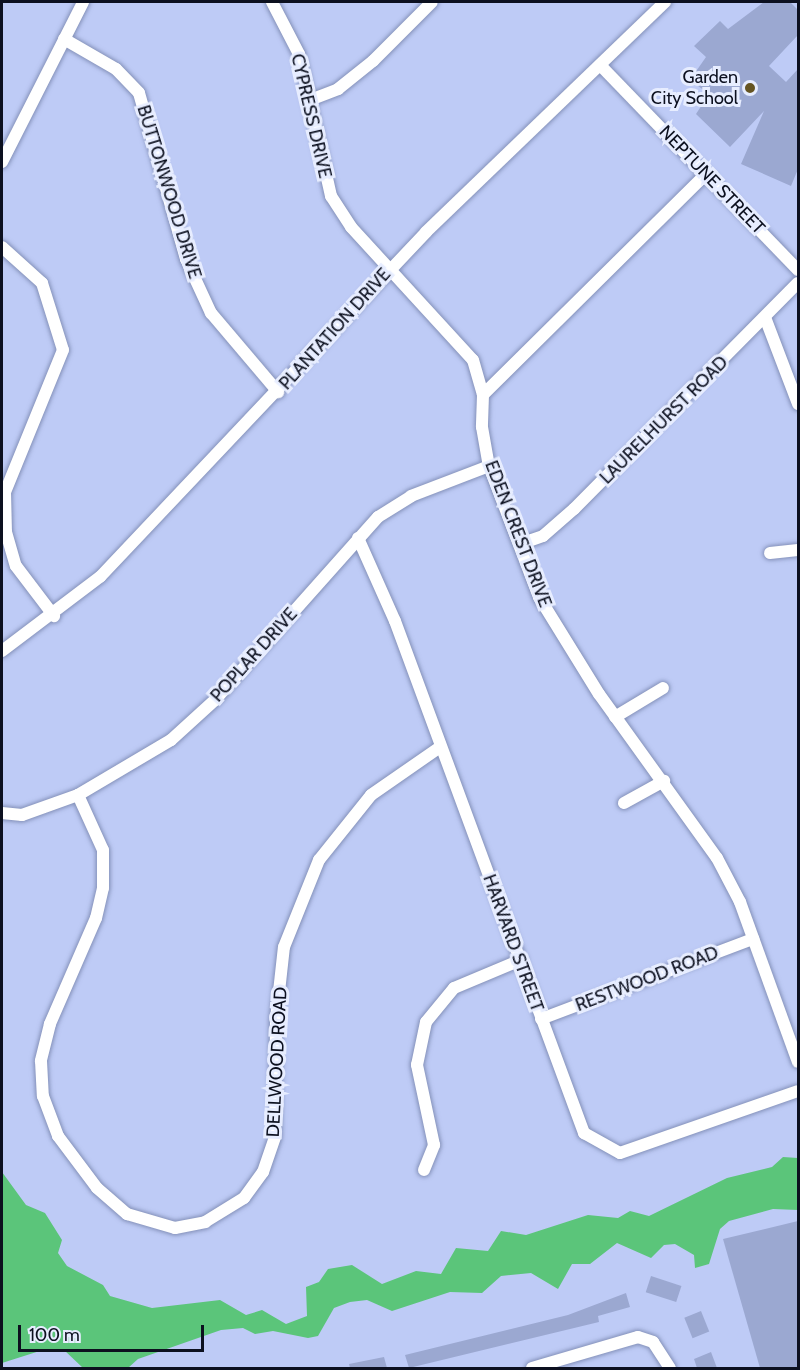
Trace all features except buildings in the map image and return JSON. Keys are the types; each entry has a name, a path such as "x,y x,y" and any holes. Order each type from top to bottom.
{"street":[{"path":"2,162 83,2"},
{"name":"CYPRESS DRIVE","path":"272,2 299,54 331,196 389,270 473,360 483,395"},
{"path":"310,100 338,89 373,61 432,2"},
{"name":"PLANTATION DRIVE","path":"2,651 54,616 100,577 278,392 389,270 665,2"},
{"name":"BUTTONWOOD DRIVE","path":"64,39 116,69 139,93 186,259 211,313 278,392"},
{"name":"NEPTUNE STREET","path":"600,65 798,270"},
{"path":"483,395 706,174"},
{"path":"2,247 42,283 63,350 5,492 6,532 16,566 54,616"},
{"name":"LAURELHURST ROAD","path":"520,544 543,536 574,510 766,320 798,282"},
{"path":"766,320 798,404"},
{"name":"EDEN CREST DRIVE","path":"483,395 489,466 562,639 615,717 717,858 753,939 798,1062"},
{"name":"POPLAR DRIVE","path":"2,813 22,815 78,795 171,740 214,700 358,538 411,496 489,466"},
{"name":"HARVARD STREET","path":"358,538 395,621 584,1133 608,1150 635,1149 798,1091"},
{"path":"770,554 798,550"},
{"path":"615,717 663,688"},
{"name":"DELLWOOD ROAD","path":"78,795 103,850 103,888 96,918 50,1024 41,1061 42,1096 58,1136 97,1188 128,1214 175,1228 205,1222 244,1198 264,1172 275,1137 276,1019 284,947 318,860 371,795 440,747"},
{"path":"624,803 664,782"},
{"name":"RESTWOOD ROAD","path":"541,1019 753,939"},
{"path":"424,1170 434,1145 417,1065 426,1022 454,988 521,960"},
{"path":"532,1368 639,1337 653,1342 670,1368"}],"green space":[{"path":"783,1157 798,1158 798,1210 773,1209 729,1221 720,1229 709,1264 695,1268 694,1255 675,1244 664,1245 651,1258 617,1243 590,1264 572,1264 558,1289 531,1273 501,1276 482,1293 450,1292 392,1311 367,1300 350,1302 334,1308 318,1336 308,1338 273,1331 255,1334 243,1328 221,1330 138,1359 128,1368 83,1368 64,1350 46,1349 2,1363 2,1172 26,1205 45,1213 62,1240 58,1253 67,1266 103,1285 110,1296 152,1308 220,1300 246,1315 262,1310 286,1324 307,1316 306,1287 319,1282 328,1269 352,1265 382,1284 416,1271 441,1274 456,1248 488,1251 501,1231 526,1235 588,1215 618,1218 630,1211 649,1216 727,1178 772,1167"}],"place":[{"name":"Garden City School","path":"750,88"}]}
